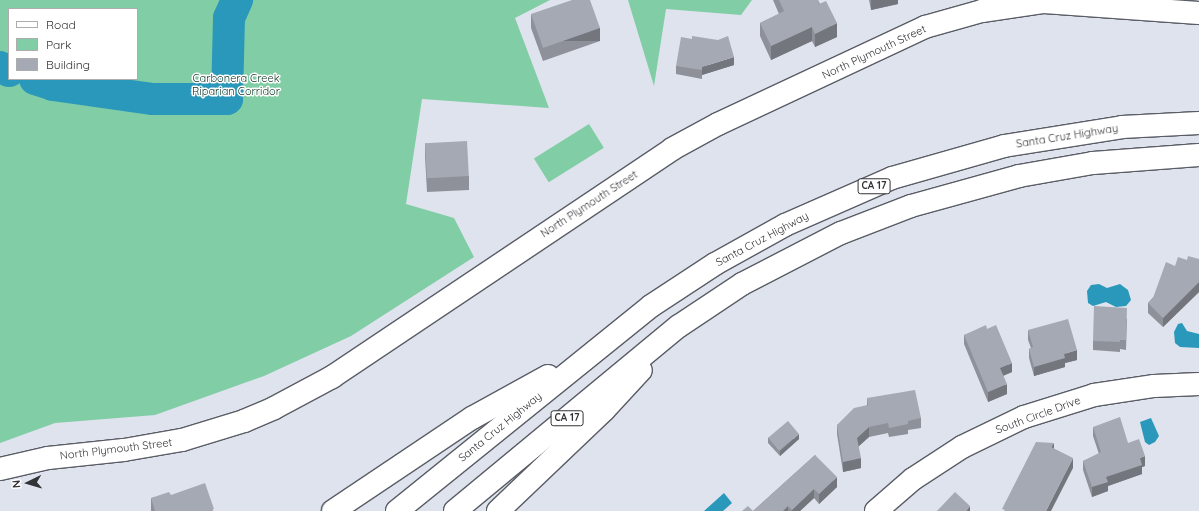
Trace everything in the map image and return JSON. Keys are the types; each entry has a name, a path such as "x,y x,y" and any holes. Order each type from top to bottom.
{"main road":[{"name":"North Plymouth Street","path":"0,468 48,458 130,449 182,440 238,423 274,408 332,377 672,149 718,124 925,28 982,11 1044,2 1195,8"},
{"name":"Santa Cruz Highway","path":"396,511 588,355 651,306 749,244 818,209 892,178 967,156 1045,138 1122,127 1199,123"},
{"name":"CA 17","path":"455,511 679,326 742,284 774,266 841,233 911,206 982,185 1056,169 1130,159 1199,155"},
{"path":"498,511 604,410 679,326"},
{"path":"333,511 472,418 588,355"},
{"name":"South Circle Drive","path":"876,511 913,479 962,447 1030,415 1094,395 1154,386 1199,384"}],"green space":[{"name":"Carbonera Creek Riparian Corridor","path":"0,0 550,0 515,18 549,108 422,99 406,204 454,218 474,257 351,336 264,376 155,415 55,423 0,443"},
{"path":"628,0 752,0 741,15 666,9 654,86"},
{"path":"589,124 604,148 549,182 534,158"}],"water":[{"path":"1099,284 1107,288 1120,284 1128,290 1131,300 1126,306 1116,307 1106,302 1093,306 1088,303 1087,291 1091,285"},
{"path":"1182,323 1187,331 1199,334 1199,348 1180,347 1175,343 1174,332 1178,324"},
{"path":"1151,418 1159,436 1155,442 1149,445 1145,442 1140,422"},
{"path":"724,493 732,503 723,511 704,511"}],"building":[{"path":"572,0 590,0 600,28 543,48 531,14"},
{"path":"779,0 818,0 819,4 826,1 837,23 815,34 812,27 771,46 760,23 784,11"},
{"path":"692,36 718,40 728,36 734,57 702,67 702,70 676,66 681,37 692,39"},
{"path":"467,141 469,176 427,178 425,143"},
{"path":"1188,256 1199,259 1199,282 1163,318 1148,303 1153,298 1166,262 1175,266 1178,257 1187,260"},
{"path":"1094,306 1127,308 1126,340 1120,340 1120,342 1093,341"},
{"path":"1068,319 1077,350 1064,354 1065,358 1034,367 1029,349 1033,347 1028,330"},
{"path":"986,325 987,329 996,325 1012,363 1000,368 1007,384 988,392 964,335"},
{"path":"915,390 921,418 908,421 908,424 889,428 888,423 869,427 857,438 861,458 843,462 837,425 854,408 868,405 867,398"},
{"path":"1120,417 1128,443 1139,439 1145,456 1140,458 1142,465 1106,477 1108,482 1092,487 1083,461 1101,452 1093,427"},
{"path":"788,421 799,434 779,451 768,438"},
{"path":"1036,442 1054,443 1051,447 1073,458 1046,511 1004,511 1005,510 1002,509"},
{"path":"815,455 837,477 819,494 814,489 792,510 788,506 783,511 753,511"},
{"path":"205,483 214,509 210,511 155,511 151,498 169,492 171,495"},
{"path":"955,492 970,506 966,511 937,511"},
{"path":"748,506 753,511 742,511"}],"waterway":[{"path":"38,80 53,85 153,99 227,99 229,18 237,0"},
{"path":"0,67 8,71"}]}
